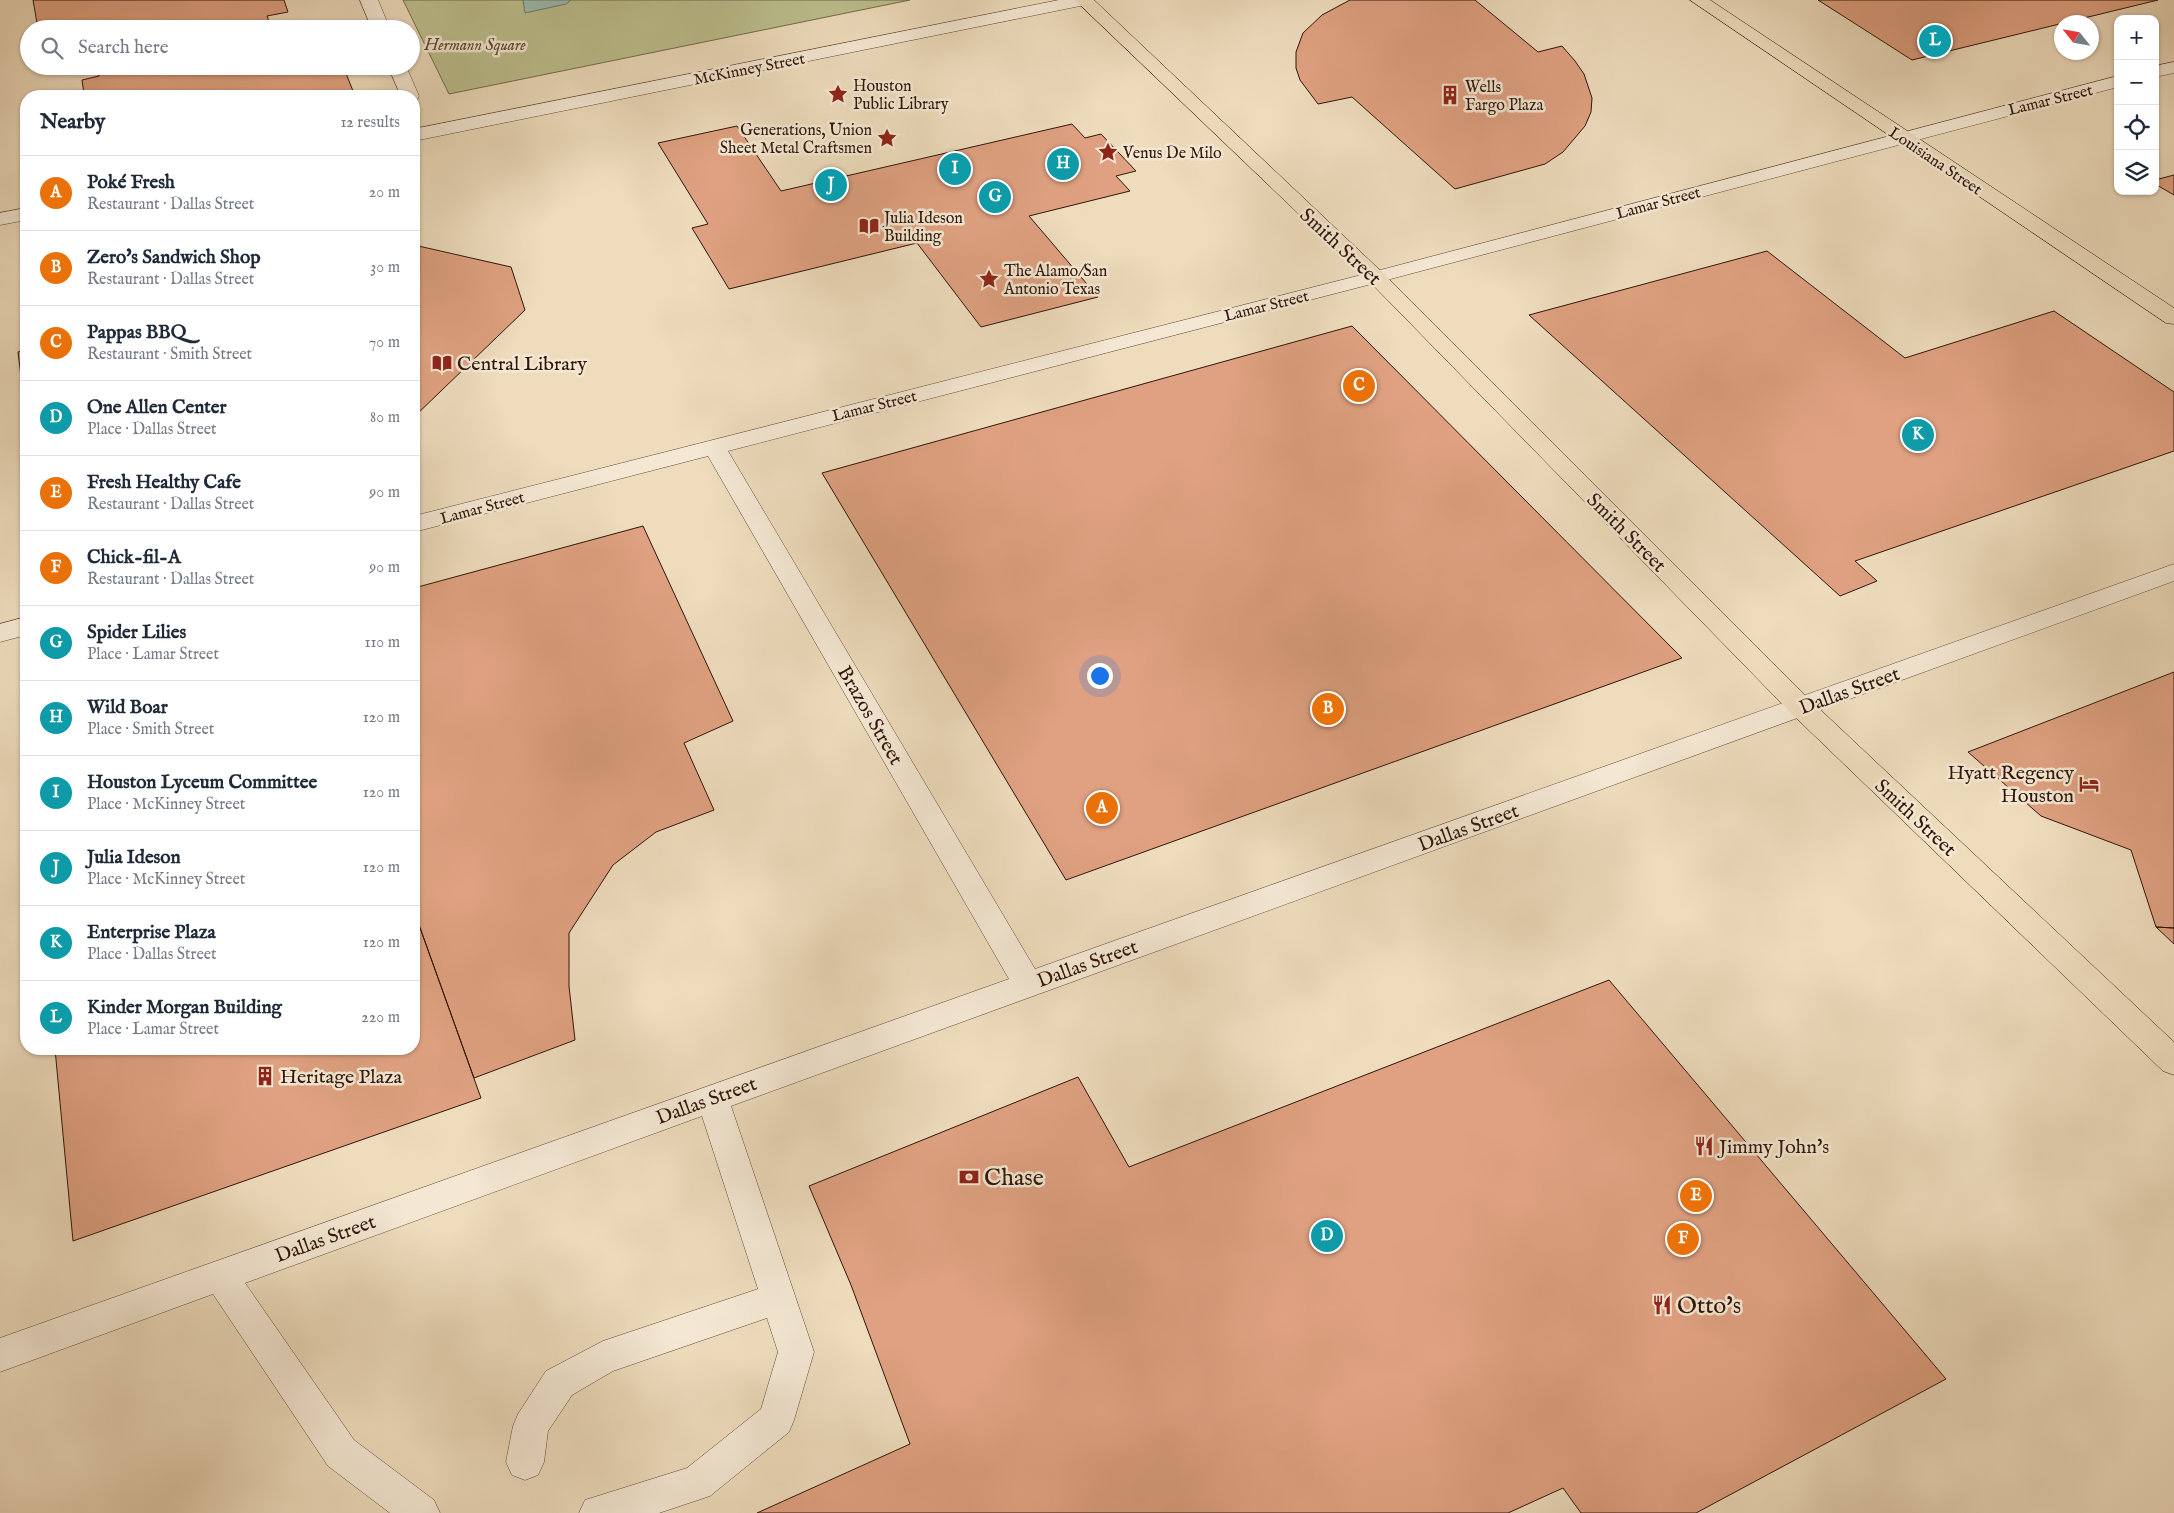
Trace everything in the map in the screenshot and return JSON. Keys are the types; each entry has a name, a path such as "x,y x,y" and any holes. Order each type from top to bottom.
{"main road":[{"name":"Smith Street","path":"1084,0 1376,277 1800,708 2174,1062"},
{"name":"Louisiana Street","path":"1699,0 2174,318"}],"street":[{"path":"369,0 377,20"},
{"name":"McKinney Street","path":"420,116 1084,0"},
{"path":"2159,71 2174,67"},
{"path":"400,75 406,90"},
{"name":"Lamar Street","path":"420,522 1376,277 2114,82"},
{"path":"0,219 20,215"},
{"name":"Brazos Street","path":"714,446 1028,984"},
{"name":"Dallas Street","path":"0,1355 2174,572"},
{"path":"0,633 20,628"},
{"path":"598,1513 697,1483 776,1420 796,1352 712,1098"},
{"path":"220,1276 341,1453 421,1513"},
{"path":"526,1462 531,1426 559,1383 603,1358 779,1298"}],"green space":[{"name":"Hermann Square","path":"403,0 910,0 449,94 420,35 420,20 413,20"}],"water":[{"path":"523,0 571,0 566,4 525,13"}],"building":[{"path":"33,0 284,0 288,12 267,16 269,20 36,20"},
{"name":"Wells Fargo Plaza","path":"1350,0 1475,0 1538,52 1562,46 1584,74 1592,98 1591,112 1585,126 1563,152 1545,164 1455,189 1352,97 1318,104 1300,80 1296,68 1296,52 1303,33 1322,15"},
{"path":"1818,0 2158,0 2096,15 2054,15 2054,25 1912,60"},
{"path":"347,75 353,90 83,90 82,80 99,76"},
{"name":"Julia Ideson Building","path":"1072,124 1085,138 1101,134 1136,171 1116,176 1130,191 1029,216 1098,297 981,327 917,243 729,289 692,228 708,224 658,143 737,126 781,191"},
{"path":"2174,175 2174,195 2159,186 2159,179"},
{"name":"Central Library","path":"420,246 511,267 525,310 420,411"},
{"path":"1767,251 1905,358 2054,311 2174,392 2174,451 1855,561 1877,581 1840,596 1529,315"},
{"path":"1352,326 1682,658 1066,880 822,473"},
{"path":"18,352 20,352 20,368"},
{"path":"643,526 733,721 684,743 714,810 656,832 613,865 569,933 569,986 575,1040 474,1078 420,928 420,586"},
{"name":"Hyatt Regency Houston","path":"2174,672 2174,928 2156,927 2131,850 2041,816 1968,752"},
{"path":"2156,927 2174,928 2174,944"},
{"name":"Heritage Plaza","path":"420,928 481,1098 73,1241 56,1055 420,1055"},
{"path":"1609,980 1946,1379 1696,1513 1581,1513 1563,1488 1508,1513 757,1513 910,1444 851,1285 809,1186 1078,1077 1129,1167"}],"place":[{"name":"Kinder Morgan Building","path":"1935,41"},
{"name":"Houston Public Library","path":"838,94"},
{"name":"Wells Fargo Plaza","path":"1450,95"},
{"name":"Generations, Union Sheet Metal Craftsmen","path":"887,138"},
{"name":"Venus De Milo","path":"1108,152"},
{"name":"Wild Boar","path":"1063,164"},
{"name":"Houston Lyceum Committee","path":"955,169"},
{"name":"Julia Ideson","path":"831,185"},
{"name":"Spider Lilies","path":"995,197"},
{"name":"Julia Ideson Building","path":"869,226"},
{"name":"The Alamo/San Antonio Texas","path":"989,279"},
{"name":"Central Library","path":"442,363"},
{"name":"Pappas BBQ","path":"1359,386"},
{"name":"Enterprise Plaza","path":"1918,435"},
{"name":"Zero's Sandwich Shop","path":"1328,709"},
{"name":"Hyatt Regency Houston","path":"2089,784"},
{"name":"Poké Fresh","path":"1102,808"},
{"name":"Heritage Plaza","path":"265,1076"},
{"name":"Jimmy John's","path":"1704,1146"},
{"name":"Chase","path":"969,1177"},
{"name":"Fresh Healthy Cafe","path":"1696,1196"},
{"name":"One Allen Center","path":"1327,1236"},
{"name":"Chick-fil-A","path":"1683,1239"},
{"name":"Otto's","path":"1662,1305"}]}
